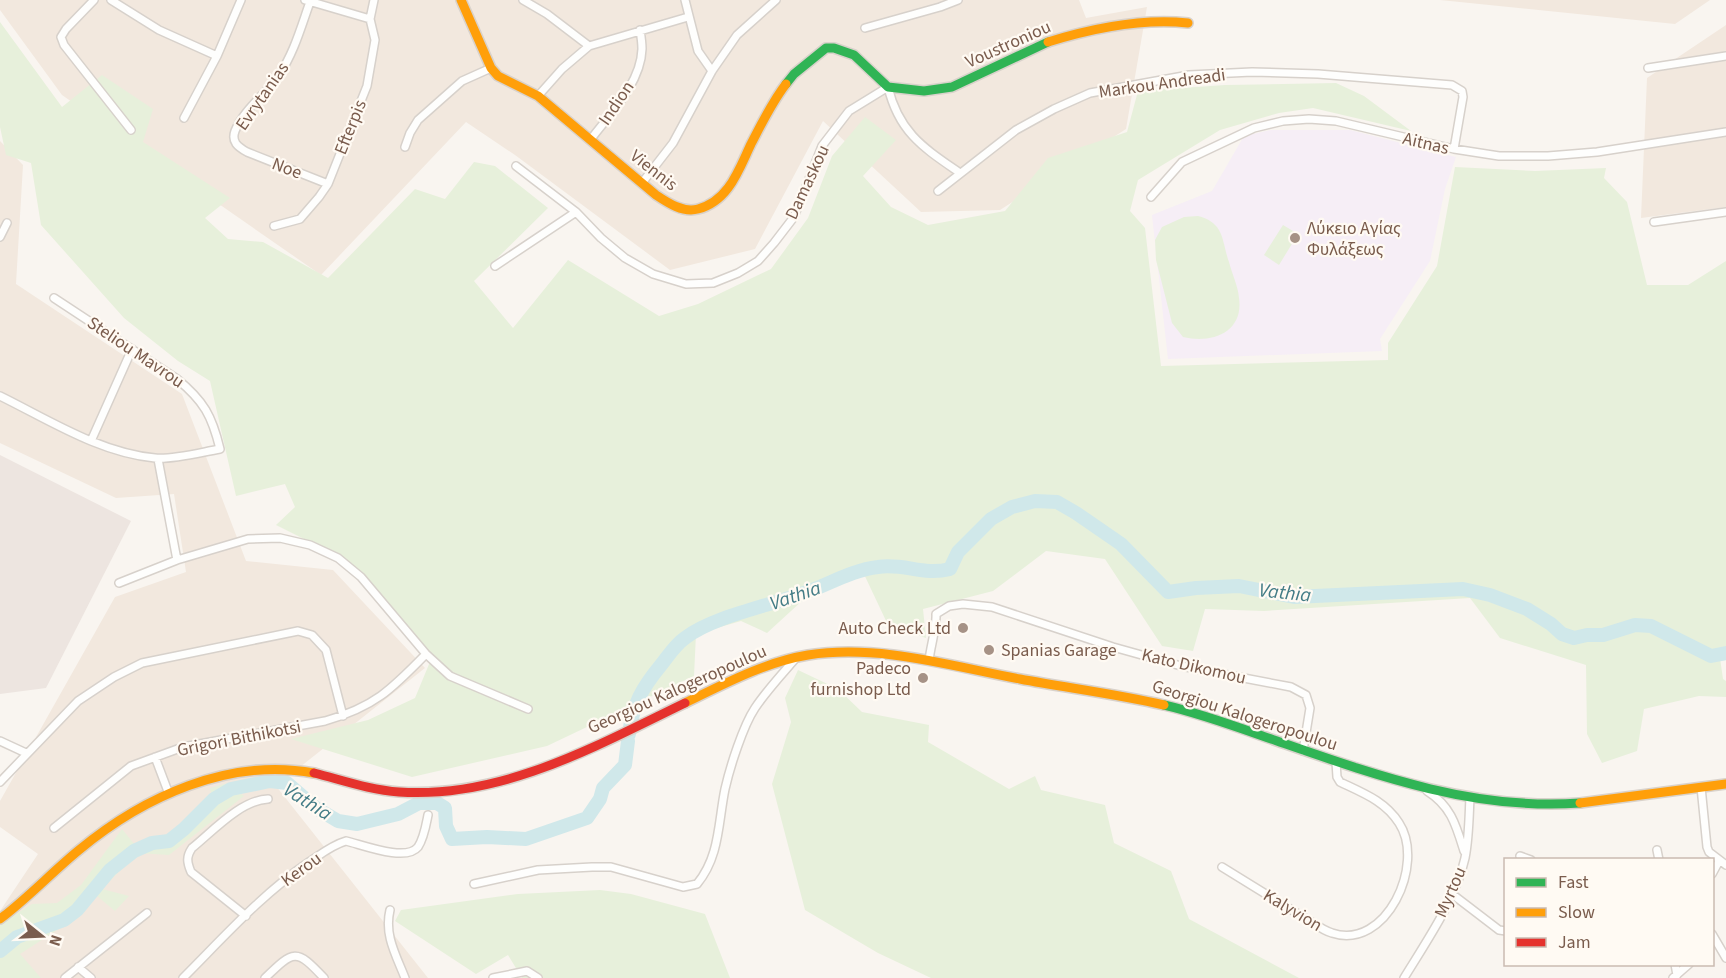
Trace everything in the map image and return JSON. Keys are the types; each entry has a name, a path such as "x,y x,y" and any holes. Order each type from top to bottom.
{"street":[{"path":"94,0 61,37 64,45 131,130"},
{"path":"111,0 159,30 217,56"},
{"path":"184,118 217,56 242,0"},
{"name":"Efterpis","path":"274,226 300,219 320,197 327,184 367,86 375,40 370,19 374,0"},
{"path":"405,147 418,120 462,81 491,68 461,0"},
{"path":"523,0 547,14 589,46"},
{"path":"685,0 698,51 712,71"},
{"path":"642,183 673,142 712,71 737,35 776,0"},
{"path":"865,28 958,0"},
{"path":"307,1 370,19"},
{"name":"Evrytanias","path":"247,152 238,147 234,141 235,132 280,74 292,52 307,1"},
{"path":"538,96 562,69 589,46 688,17"},
{"name":"Voustroniou","path":"888,87 924,91 952,87 1042,44 1088,30 1162,20 1188,23"},
{"name":"Indion","path":"591,140 629,87 638,69 642,51 640,30"},
{"name":"Viennis","path":"491,68 498,76 538,96 656,195 677,208 697,210 716,201 734,181 777,96 794,74 826,48 834,48 854,55 888,87"},
{"path":"1648,68 1726,56"},
{"name":"Markou Andreadi","path":"938,191 1016,130 1054,109 1090,93 1189,75 1252,72 1457,86 1462,91 1463,97 1454,149"},
{"path":"888,87 893,106 916,141 960,173"},
{"name":"Damaskou","path":"516,166 576,212 601,238 625,258 653,274 686,284 713,283 738,273 758,261 794,217 822,146 849,111 888,87"},
{"name":"Aitnas","path":"1151,197 1182,162 1254,128 1283,121 1309,119 1336,121 1454,149 1499,156 1548,156 1597,152 1726,132"},
{"name":"Noe","path":"247,152 327,184"},
{"path":"495,266 576,212"},
{"path":"1654,222 1726,212"},
{"path":"0,237 7,223"},
{"name":"Steliou Mavrou","path":"54,298 196,394 214,422 220,449 158,459"},
{"path":"91,441 132,349"},
{"path":"0,396 91,441 122,452 158,459 177,560"},
{"path":"119,583 177,560 248,539 280,538 310,545 338,558 361,577 426,654 450,676 528,709"},
{"name":"Kato Dikomou","path":"929,661 936,614 949,606 963,604 992,607 1113,647 1181,666 1291,687 1306,695 1310,708 1303,751"},
{"path":"0,782 78,701 114,676 142,663 298,631 312,635 326,650 343,716"},
{"name":"Georgiou Kalogeropoulou","path":"0,919 87,842 123,818 169,794 214,776 244,770 272,769 298,770 376,789 400,792 440,792 478,786 526,773 625,731 760,668 796,658 845,652 882,654 929,661 1036,683 1164,704 1336,762 1420,786 1503,803 1541,805 1601,802 1726,784"},
{"name":"Grigori Bithikotsi","path":"54,828 131,766 183,747 343,716 370,704 393,688 426,654"},
{"path":"474,884 538,870 611,867 683,886 698,884 708,872 715,855 725,789 735,755 754,710 796,658"},
{"path":"0,741 26,753"},
{"path":"155,757 169,794"},
{"name":"Kalyvion","path":"1222,867 1331,933 1356,936 1381,920 1393,905 1401,889 1408,857 1406,840 1400,824 1386,806 1340,782 1337,777 1336,762"},
{"path":"1420,786 1438,798 1448,809 1458,828 1466,856"},
{"path":"1701,787 1707,847 1709,852 1723,863"},
{"name":"Myrtou","path":"1404,978 1452,894 1466,856 1470,797"},
{"path":"246,916 191,872 187,861 188,853 246,805 268,799"},
{"name":"Kerou","path":"183,978 287,877 337,844 346,841 398,854 409,853 418,847 428,815"},
{"path":"1657,850 1659,858"},
{"path":"1520,856 1526,858"},
{"path":"1452,894 1499,930 1504,931"},
{"path":"390,910 387,923 388,933 405,978"},
{"path":"65,978 147,913"},
{"path":"1715,944 1726,958"},
{"path":"265,978 286,957 296,956 306,959 324,978"},
{"path":"1675,976 1687,966"},
{"path":"78,967 90,978"},
{"path":"493,978 527,971 538,978"}],"shaded area":[{"path":"0,0 1079,0 1086,18 1147,7 1126,129 1000,210 921,212 823,121 755,249 670,270 515,155 466,122 321,275 62,95 0,10"},
{"path":"1440,0 1710,0 1675,24"},
{"path":"1726,25 1726,207 1641,218 1647,78"},
{"name":"Λύκειο Αγίας Φυλάξεως","path":"1271,130 1350,130 1456,157 1445,189 1430,261 1380,339 1382,351 1168,359 1152,215 1212,191 1244,136"},
{"path":"0,141 23,165 16,284 182,394 246,561 333,570 425,668 276,786 428,978 0,978 0,911 38,854 0,827 0,801 115,597 186,572 174,494 116,498 0,443"},
{"path":"0,455 131,521 46,688 0,694"}],"green space":[{"path":"0,22 62,107 102,75 153,109 143,142 230,198 205,218 228,239 263,242 328,278 415,189 445,199 474,162 495,166 548,208 474,281 513,328 568,260 659,316 698,304 771,269 808,218 832,156 865,117 896,140 863,176 891,207 928,225 1005,211 1048,158 1127,132 1138,91 1225,85 1336,83 1364,96 1411,131 1313,108 1279,113 1220,130 1138,180 1130,211 1145,228 1161,366 1388,360 1388,343 1437,266 1455,167 1535,171 1606,168 1604,178 1627,202 1647,285 1688,285 1726,261 1726,657 1720,658 1723,679 1726,681 1726,697 1699,696 1644,709 1637,751 1602,763 1587,734 1586,665 1500,638 1470,598 1264,611 1205,609 1193,651 1162,646 1105,559 1046,551 993,591 923,609 926,638 888,625 862,570 827,578 767,633 741,621 696,634 694,676 547,746 412,777 291,739 368,720 415,698 432,657 348,561 276,525 295,507 285,484 236,496 210,381 178,361 124,318 41,225 31,163 6,155 0,127"},
{"path":"1198,216 1211,221 1223,239 1239,298 1239,310 1231,328 1214,337 1204,339 1183,337 1172,323 1156,260 1155,240 1162,227 1184,217"},
{"path":"1283,225 1298,234 1279,265 1264,255"},
{"path":"798,670 838,689 862,712 929,725 928,742 1009,789 1035,776 1041,790 1105,805 1114,843 1171,871 1189,919 1299,978 931,978 878,953 805,910 772,784 791,722 785,698"},
{"path":"228,783 244,796 169,855 137,853 102,889 129,896 115,911 97,896 79,916 20,954 41,978 0,978 0,924 32,904 57,903 81,885 122,829 135,845 168,834 214,805 210,788"},
{"path":"600,890 631,894 705,914 730,978 522,978 508,955 476,974 395,921 401,910 518,894"}],"waterway":[{"name":"Vathia","path":"629,734 639,697 649,681 672,650 696,631 725,618 801,594 868,569 888,566 931,571 950,569 958,552 991,519 1012,507 1035,501 1057,502 1076,513 1121,544 1168,592 1239,586 1294,597 1463,589 1490,595 1527,609 1562,634 1574,638 1603,635 1635,625 1651,626 1711,656 1726,653"},
{"name":"Vathia","path":"628,741 629,734"},
{"name":"Vathia","path":"0,951 17,937 64,920 77,910 110,870 134,851 152,843 169,841 214,799 231,789 270,781 287,783 316,808 338,821 357,824 398,814 419,803 437,803 445,808 446,826 452,839 487,837 526,839 587,818 600,799 603,788 625,765 628,741"}],"traffic: fast":[{"path":"786,84 794,74 826,48 834,48 854,55 888,87 924,91 952,87 1048,42"},
{"path":"1164,705 1388,778 1426,788 1502,801 1541,804 1580,803"}],"traffic: slow":[{"path":"461,0 491,68 498,76 538,96 656,195 687,210 709,205 725,192 732,183 767,113 786,84"},
{"path":"1048,42 1117,25 1153,22 1188,23"},
{"path":"685,703 745,674 792,658 835,652 861,652 915,658 1164,705"},
{"path":"0,919 69,858 104,831 159,798 219,776 250,771 282,770 314,773"},
{"path":"1580,803 1726,784"}],"traffic: jam":[{"path":"314,773 367,787 399,792 437,792 475,787 511,778 583,752 685,703"}],"place":[{"name":"Λύκειο Αγίας Φυλάξεως","path":"1295,238"},
{"name":"Auto Check Ltd","path":"963,628"},
{"name":"Spanias Garage","path":"989,650"},
{"name":"Padeco furnishop Ltd","path":"923,678"}]}
